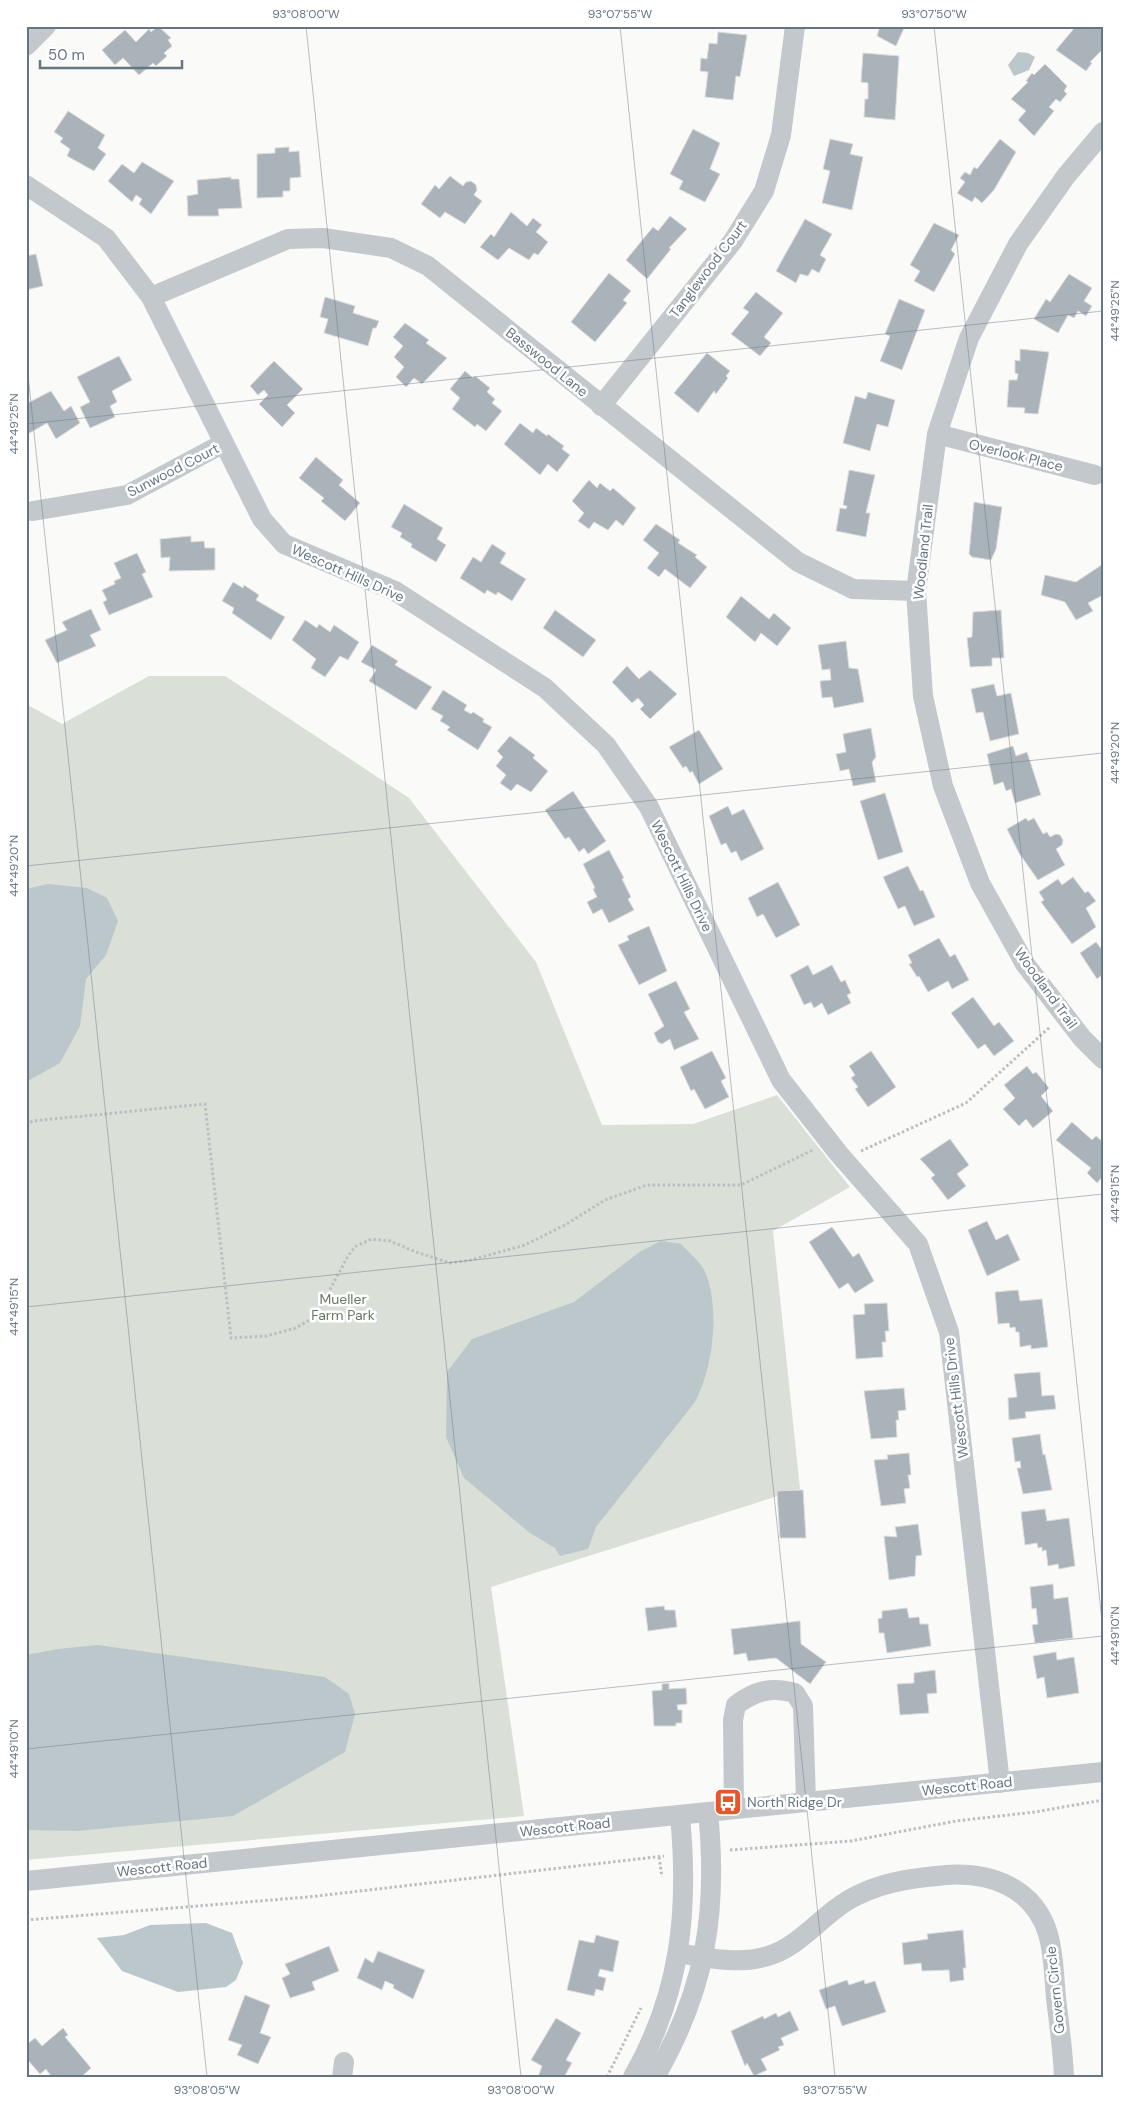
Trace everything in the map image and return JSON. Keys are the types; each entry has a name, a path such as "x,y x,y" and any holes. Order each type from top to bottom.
{"street":[{"path":"26,46 46,26"},
{"name":"Tanglewood Court","path":"601,406 733,241 764,191 781,135 795,26"},
{"name":"Woodland Trail","path":"1103,132 1066,176 1018,244 969,338 937,434 916,591 923,696 943,786 980,883 1025,964 1082,1038 1103,1059"},
{"name":"Wescott Hills Drive","path":"26,185 106,238 151,296 262,519 284,544 395,591 545,688 606,745 649,807 781,1080 838,1154 918,1244 949,1332 1000,1782"},
{"name":"Basswood Lane","path":"151,296 288,239 323,238 391,248 428,266 798,562 853,589 916,591"},
{"name":"Overlook Place","path":"937,434 1095,475"},
{"name":"Sunwood Court","path":"33,511 127,495 224,443"},
{"path":"734,1810 733,1720 736,1705 749,1695 765,1690 784,1690 795,1693 803,1706 806,1802"},
{"name":"Wescott Road","path":"26,1881 1103,1772"},
{"path":"655,2077 684,2021 703,1957 712,1895 708,1812"},
{"path":"633,2077 653,2039 665,2007 678,1953 683,1914 683,1854 680,1816"},
{"name":"Govern Circle","path":"678,1953 727,1960 769,1956 789,1947 830,1911 857,1895 885,1884 917,1877 974,1874 990,1877 1006,1884 1026,1899 1042,1918 1048,1934 1064,2077"}],"path":[{"path":"838,1154 858,1152 966,1103 1065,1015"},
{"path":"26,1125 33,1121 205,1104 231,1338 266,1336 296,1328 311,1319 319,1310 348,1256 356,1246 372,1239 390,1241 450,1263 471,1260 525,1245 566,1225 605,1200 647,1185 741,1185 814,1150"},
{"path":"711,1851 851,1841 956,1820 1035,1812 1103,1800"},
{"path":"26,1920 308,1897 683,1854"},
{"path":"659,1857 663,1883"},
{"path":"607,2077 645,2000"}],"green space":[{"name":"Mueller Farm Park","path":"149,676 225,676 409,798 536,962 602,1125 693,1124 777,1095 850,1187 773,1231 800,1489 491,1587 524,1816 26,1860 26,704 62,724"}],"shaded area":[{"path":"1018,52 1028,53 1035,57 1029,70 1014,76 1008,65"},
{"path":"48,884 87,888 107,898 118,921 106,955 86,979 80,1026 60,1063 26,1082 26,889"},
{"path":"661,1241 681,1244 698,1262 706,1274 713,1305 713,1322 710,1356 706,1373 695,1402 596,1527 588,1549 560,1556 555,1548 530,1533 464,1478 446,1437 447,1372 472,1339 574,1302 641,1251"},
{"path":"98,1645 325,1677 349,1694 355,1714 345,1752 233,1816 77,1831 26,1830 26,1655 58,1649"},
{"path":"206,1923 232,1933 243,1963 236,1980 226,1987 178,1992 122,1971 97,1938 124,1935 150,1925"}],"building":[{"path":"158,26 171,38 168,40 172,46 164,53 167,56 156,66 153,63 139,75 123,58 115,65 102,50 125,30 136,42 149,29 151,32"},
{"path":"880,26 905,26 896,46 877,36"},
{"path":"1076,26 1103,26 1103,49 1090,62 1092,63 1086,71 1056,50"},
{"path":"718,32 747,35 740,77 736,76 733,100 705,97 708,72 700,71 701,58 707,59 709,43 717,44"},
{"path":"863,53 899,56 895,120 864,117 865,99 868,99 868,83 861,82"},
{"path":"1045,64 1067,86 1064,91 1067,94 1060,102 1056,99 1049,107 1054,111 1034,136 1018,120 1026,111 1011,99 1028,82 1026,81 1032,73 1034,75"},
{"path":"68,111 105,135 98,148 106,154 94,171 67,156 70,149 60,142 63,138 54,132"},
{"path":"693,129 720,143 710,169 720,174 705,202 679,189 683,181 670,174"},
{"path":"830,139 853,144 850,154 863,157 852,210 822,203 830,171 823,169"},
{"path":"1000,139 1016,152 994,190 982,203 975,197 972,202 957,193 965,182 960,178 965,172 970,175 974,167 977,169"},
{"path":"289,147 289,152 299,151 301,177 290,178 290,191 283,191 283,197 257,198 257,154 275,153 275,148"},
{"path":"142,162 174,181 151,214 139,204 142,199 136,195 132,202 108,181 122,164 134,173"},
{"path":"450,176 463,186 466,182 471,181 476,185 477,190 474,195 482,201 465,224 445,212 440,218 421,204 435,185 439,189"},
{"path":"231,177 231,179 239,179 242,208 218,209 219,216 188,216 187,196 198,194 197,180"},
{"path":"511,212 527,226 533,218 542,225 536,232 548,242 538,255 534,253 529,260 509,248 498,260 480,247 491,234 494,237"},
{"path":"670,216 687,229 669,248 671,249 647,279 626,260 653,227 658,231"},
{"path":"805,219 832,234 820,255 826,259 819,273 812,269 808,276 800,274 796,283 776,271"},
{"path":"934,223 959,235 951,250 955,254 934,292 914,281 920,271 910,265"},
{"path":"36,254 43,286 26,290 26,256"},
{"path":"609,273 631,291 623,300 627,303 595,342 571,322"},
{"path":"1069,274 1092,288 1084,301 1092,306 1086,316 1078,311 1074,318 1068,315 1058,333 1034,319 1046,299 1050,302"},
{"path":"756,292 783,313 764,337 771,343 760,356 731,334 749,312 743,308"},
{"path":"325,297 355,306 353,313 379,321 376,328 373,328 368,346 324,333 328,319 320,317"},
{"path":"899,299 925,310 902,370 880,361 890,336 885,334"},
{"path":"405,323 429,340 426,343 447,358 422,384 414,378 406,387 396,377 404,367 394,357 403,346 393,337"},
{"path":"1020,349 1049,352 1038,414 1024,413 1025,408 1007,407 1009,380 1017,380 1018,374 1015,373 1015,360 1020,361"},
{"path":"707,353 730,371 726,376 728,378 716,394 714,391 698,413 674,393"},
{"path":"119,356 132,380 112,391 117,402 110,406 115,417 90,428 80,407 90,402 77,377"},
{"path":"274,361 303,389 287,405 295,413 282,427 259,404 268,395 264,390 258,395 250,386"},
{"path":"465,371 490,388 487,392 495,399 492,403 502,411 486,431 477,424 475,427 452,409 460,398 450,389"},
{"path":"51,391 64,411 71,406 80,423 56,439 47,423 26,435 26,404"},
{"path":"868,392 895,400 888,427 877,424 870,451 843,443 855,396 866,399"},
{"path":"520,423 533,433 536,428 547,436 548,434 564,446 562,449 570,455 557,472 548,464 540,475 504,444"},
{"path":"316,457 343,480 339,485 360,503 345,521 321,501 324,498 299,478"},
{"path":"849,470 875,475 866,513 870,513 866,537 836,531 840,508 846,509 847,506 843,505"},
{"path":"589,480 597,488 600,483 610,491 613,488 636,508 623,526 616,520 608,530 594,522 589,529 578,521 584,513 572,501"},
{"path":"974,502 1002,507 996,549 991,560 972,557 969,554"},
{"path":"404,504 443,528 437,539 446,545 436,562 411,547 412,544 400,537 402,533 391,527"},
{"path":"656,524 680,540 678,543 697,555 695,557 707,567 690,588 665,569 659,577 647,568 659,553 643,540"},
{"path":"191,536 191,542 204,541 205,548 215,548 215,570 169,571 170,557 161,558 160,539"},
{"path":"492,544 506,553 500,563 526,579 512,601 498,592 496,595 487,590 485,594 460,578 473,557 481,562"},
{"path":"137,553 146,572 142,574 153,597 109,615 103,602 107,600 102,590 115,584 114,581 121,578 114,563"},
{"path":"1103,564 1103,595 1088,603 1093,611 1076,620 1065,602 1041,595 1045,575 1076,582"},
{"path":"233,582 243,588 244,585 259,595 256,600 285,617 271,640 232,613 234,608 222,601"},
{"path":"741,596 769,619 774,613 791,628 777,646 761,633 755,642 726,617"},
{"path":"91,609 101,630 90,635 96,646 57,663 45,640 67,630 62,622"},
{"path":"555,610 596,640 583,657 543,628"},
{"path":"1001,610 1004,658 992,658 992,666 970,667 967,638 972,637 973,612"},
{"path":"305,620 317,628 319,624 330,632 334,625 359,642 348,660 340,656 325,677 311,668 316,659 292,640"},
{"path":"846,641 849,668 858,669 864,702 834,708 832,697 822,698 820,681 831,680 830,669 822,670 818,645"},
{"path":"372,645 398,661 395,665 432,687 416,710 369,681 376,670 361,662"},
{"path":"627,666 639,679 650,670 677,694 650,719 640,709 644,705 638,698 632,703 612,682"},
{"path":"994,684 997,696 1011,693 1019,734 990,741 983,712 976,713 971,689"},
{"path":"443,690 467,705 464,710 471,714 473,712 484,719 483,722 492,727 478,750 447,730 450,727 440,721 443,716 431,709"},
{"path":"871,728 876,757 872,762 876,782 853,786 849,769 840,771 836,754 846,752 843,734"},
{"path":"699,730 723,769 699,784 692,771 690,773 686,766 683,768 669,747"},
{"path":"510,736 535,755 533,758 548,771 531,792 517,784 511,791 500,783 506,775 496,766 503,757 497,751"},
{"path":"1013,746 1016,756 1027,752 1041,795 1015,803 1011,789 1006,791 1003,782 994,785 987,754"},
{"path":"573,791 606,841 588,854 584,848 579,852 569,837 565,839 545,810"},
{"path":"885,793 903,852 878,860 860,801"},
{"path":"728,806 732,815 744,809 764,849 741,861 736,851 731,853 726,843 721,845 709,816"},
{"path":"1026,818 1028,821 1034,818 1043,834 1047,832 1050,837 1056,834 1060,835 1063,840 1062,845 1056,849 1065,865 1038,880 1019,853 1007,829"},
{"path":"609,850 624,878 622,879 631,897 628,899 634,910 609,923 602,909 593,914 587,902 597,897 593,889 595,888 583,864"},
{"path":"908,866 920,891 923,890 935,917 914,926 905,906 898,909 883,877"},
{"path":"1073,877 1085,893 1088,891 1096,901 1086,908 1096,927 1072,944 1041,902 1044,900 1039,892 1058,879 1062,885"},
{"path":"778,882 800,925 776,938 763,914 757,917 748,898"},
{"path":"649,926 667,971 639,985 618,945 629,940 627,936"},
{"path":"939,938 950,957 955,954 969,980 952,989 948,981 928,992 919,976 917,977 909,964 912,963 908,955"},
{"path":"1096,942 1103,951 1103,974 1097,979 1080,953"},
{"path":"808,965 813,975 832,965 841,982 845,980 851,993 847,995 851,1003 828,1015 822,1003 814,1008 811,1002 804,1005 790,975"},
{"path":"676,981 690,1009 684,1012 699,1039 674,1050 670,1039 662,1044 658,1042 654,1033 664,1026 648,994"},
{"path":"973,997 994,1026 999,1022 1014,1041 994,1056 985,1044 978,1049 951,1013"},
{"path":"712,1051 726,1078 721,1081 729,1097 705,1109 694,1089 691,1091 680,1067"},
{"path":"871,1051 896,1087 868,1107 855,1089 858,1087 851,1078 855,1075 849,1066"},
{"path":"1027,1066 1033,1074 1036,1072 1049,1088 1041,1096 1053,1111 1033,1128 1026,1119 1019,1126 1003,1109 1015,1098 1004,1085"},
{"path":"1072,1122 1092,1140 1096,1136 1103,1142 1103,1176 1097,1183 1087,1173 1091,1168 1056,1140"},
{"path":"950,1139 969,1165 957,1174 966,1186 948,1200 931,1178 935,1175 920,1159"},
{"path":"987,1221 996,1240 1008,1234 1020,1260 987,1276 968,1230"},
{"path":"832,1227 853,1257 859,1253 874,1281 855,1293 848,1283 839,1289 809,1242"},
{"path":"1018,1290 1020,1301 1042,1299 1048,1347 1031,1349 1031,1345 1020,1347 1019,1332 1016,1332 1015,1327 1010,1328 1009,1323 998,1324 995,1292"},
{"path":"887,1303 889,1331 885,1331 886,1342 882,1342 883,1357 856,1359 853,1315 865,1314 864,1304"},
{"path":"1040,1372 1042,1396 1054,1395 1056,1409 1025,1412 1026,1418 1009,1420 1008,1398 1017,1397 1014,1374"},
{"path":"904,1388 906,1410 898,1411 899,1420 896,1420 897,1437 871,1439 864,1391"},
{"path":"1040,1434 1052,1490 1023,1494 1017,1468 1021,1468 1020,1461 1015,1462 1012,1438"},
{"path":"909,1453 911,1475 908,1475 910,1488 904,1489 906,1503 881,1506 874,1460 888,1459 887,1455"},
{"path":"803,1490 806,1538 780,1538 777,1491"},
{"path":"1045,1509 1047,1521 1069,1518 1075,1566 1059,1569 1058,1564 1048,1566 1046,1550 1042,1551 1042,1547 1038,1548 1037,1543 1025,1545 1021,1512"},
{"path":"918,1524 922,1555 916,1556 915,1576 889,1580 884,1536 897,1537 895,1527"},
{"path":"1053,1584 1054,1599 1068,1597 1073,1638 1035,1643 1032,1625 1038,1624 1036,1608 1032,1609 1030,1587"},
{"path":"664,1606 665,1610 675,1610 677,1627 648,1631 645,1608"},
{"path":"907,1608 909,1618 919,1617 920,1624 928,1624 931,1646 887,1653 884,1633 879,1633 878,1619 882,1618 882,1611"},
{"path":"800,1621 801,1644 826,1662 810,1684 776,1658 748,1661 746,1653 734,1655 731,1629"},
{"path":"1056,1652 1057,1660 1074,1657 1079,1693 1047,1698 1044,1677 1037,1679 1033,1656"},
{"path":"935,1670 937,1693 927,1694 929,1713 900,1715 897,1684 914,1683 914,1673"},
{"path":"669,1683 669,1689 686,1688 687,1704 677,1705 678,1710 682,1710 682,1723 676,1723 676,1726 654,1726 652,1691 662,1690 662,1684"},
{"path":"963,1930 966,1968 963,1968 964,1980 950,1982 949,1970 922,1971 921,1963 904,1965 902,1943 928,1939 927,1934"},
{"path":"596,1935 619,1941 613,1972 600,1969 598,1976 606,1978 603,1991 596,1989 594,1996 567,1990 579,1940 594,1943"},
{"path":"329,1946 339,1971 312,1982 315,1990 290,1998 282,1978 290,1974 285,1964"},
{"path":"378,1951 425,1970 413,1999 393,1988 394,1985 385,1981 382,1990 357,1978 365,1958 373,1963"},
{"path":"847,1980 849,1985 864,1980 865,1984 875,1981 886,2012 842,2026 835,2006 826,2009 819,1990"},
{"path":"245,1995 270,2005 260,2033 271,2037 258,2064 237,2055 242,2045 228,2040"},
{"path":"790,2011 799,2030 781,2038 784,2045 778,2047 780,2050 761,2059 767,2070 754,2076 747,2063 745,2066 731,2031 763,2016 764,2019 776,2013 778,2017"},
{"path":"556,2018 581,2033 566,2060 572,2063 564,2077 538,2077 542,2066 531,2060"},
{"path":"63,2028 68,2035 65,2037 91,2068 81,2077 49,2077 51,2076 46,2069 40,2074 26,2058 26,2045 35,2038 42,2046"}],"place":[{"name":"North Ridge Dr","path":"728,1802"}]}
